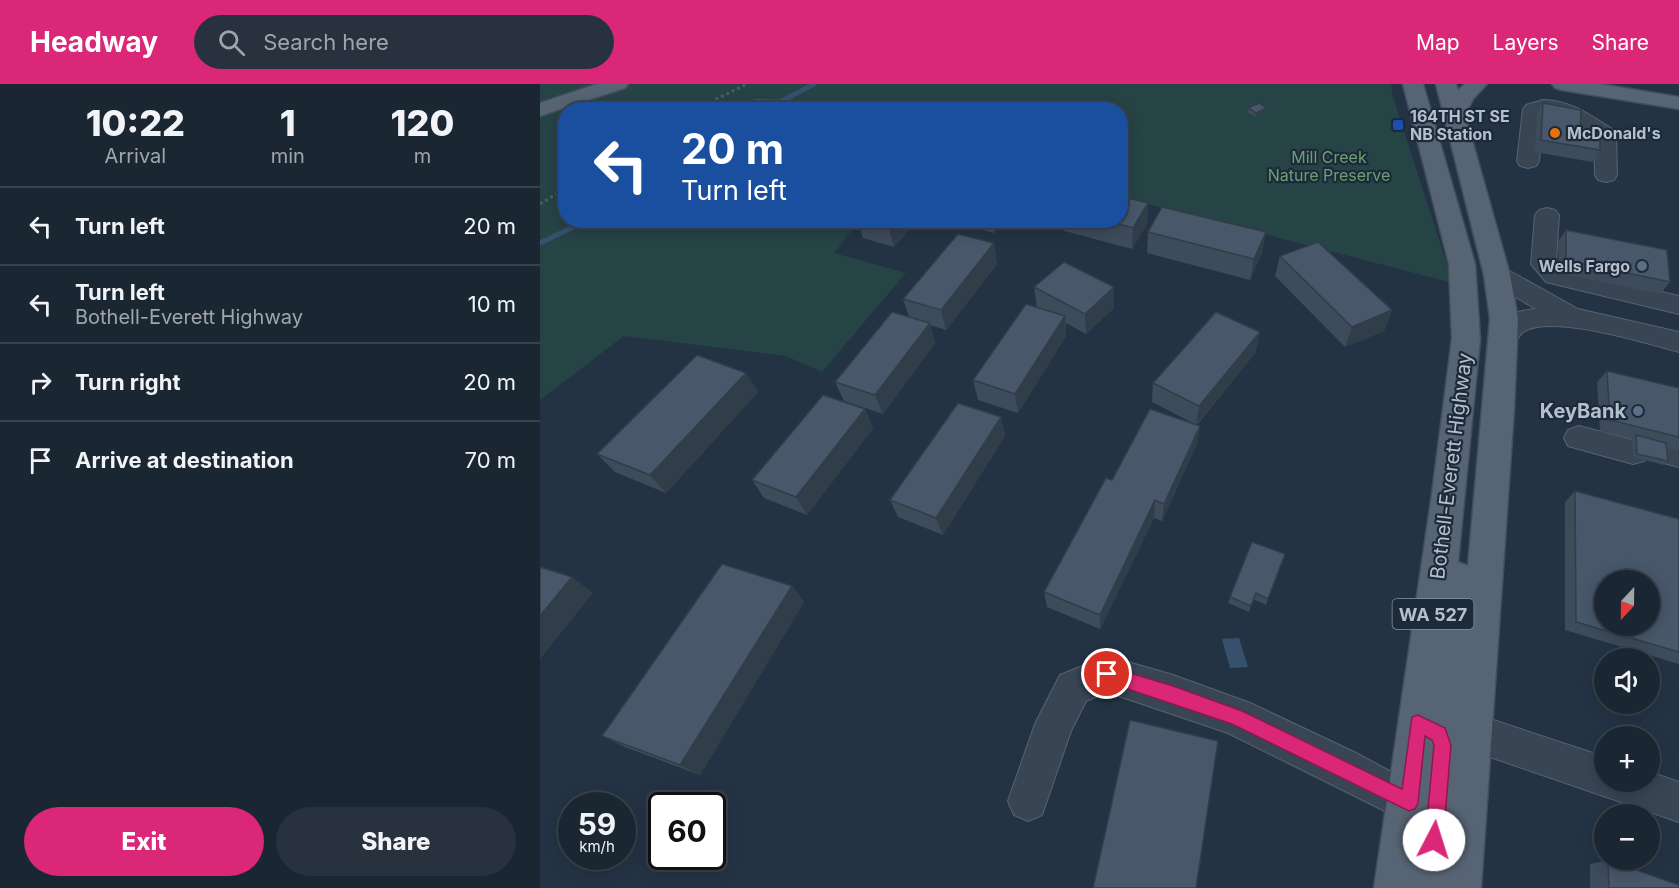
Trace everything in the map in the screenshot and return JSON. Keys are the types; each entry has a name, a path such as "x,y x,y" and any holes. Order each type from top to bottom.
{"main road":[{"path":"564,102 618,84"},
{"name":"Bothell-Everett Highway","path":"1397,888 1449,494 1466,339 1462,264 1413,84"},
{"name":"Bothell-Everett Highway","path":"1446,84 1497,275 1504,319 1458,888"},
{"path":"1454,116 1464,96 1477,84"},
{"path":"1562,84 1679,103"},
{"path":"1634,84 1679,91"},
{"path":"540,110 558,104"},
{"path":"1449,494 1460,558 1448,704 1461,722 1472,732"},
{"path":"1418,723 1439,734 1443,745 1430,888"}],"street":[{"path":"1528,161 1533,109 1545,104 1565,108 1605,133 1606,175"},
{"path":"1547,215 1543,264 1555,276 1679,305"},
{"path":"1497,275 1574,318"},
{"path":"1503,342 1505,335 1522,320 1538,316 1574,318 1679,342"},
{"path":"1579,434 1658,454"},
{"path":"1028,801 1054,724 1073,688 1107,674 1173,694 1236,717 1342,767 1409,803"},
{"path":"1472,732 1594,773"},
{"path":"1649,792 1679,802"}],"path":[{"path":"710,102 747,84"},
{"path":"540,204 558,193"}],"green space":[{"path":"540,84 595,84 540,103"},
{"name":"Mill Creek Nature Preserve","path":"618,84 1391,84 1393,97 1453,283 1128,199 1128,102 564,102"},
{"name":"Mill Creek Nature Preserve","path":"558,104 558,228 854,228 834,253 906,273 822,372 786,356 624,336 540,400 540,110"}],"water":[{"path":"1239,638 1248,667 1230,668 1222,639"}],"building":[{"path":"1259,103 1267,108 1256,113 1248,108"},
{"path":"1543,103 1581,110 1580,131 1600,135 1600,150 1541,140"},
{"path":"1128,198 1148,203 1133,228 1128,227"},
{"path":"1162,207 1266,232 1254,259 1148,232"},
{"path":"1566,230 1667,250 1670,282 1566,260"},
{"path":"958,234 994,243 941,310 903,299"},
{"path":"1318,242 1392,310 1352,327 1280,256"},
{"path":"1064,262 1114,287 1085,314 1034,287"},
{"path":"1026,304 1065,316 1015,394 973,380"},
{"path":"892,312 930,323 875,395 835,382"},
{"path":"1216,312 1260,332 1199,406 1153,383"},
{"path":"697,355 746,373 650,475 597,454"},
{"name":"KeyBank","path":"1607,371 1679,388 1679,437 1610,420"},
{"path":"823,395 865,409 796,497 752,480"},
{"path":"958,403 1001,417 936,518 890,500"},
{"path":"1150,409 1200,426 1164,504 1155,500 1100,615 1044,592 1106,478 1112,480"},
{"path":"1636,435 1666,443 1668,461 1637,454"},
{"path":"1575,491 1679,519 1679,652 1624,636 1660,636 1660,570 1594,570 1594,627 1576,622"},
{"path":"1252,542 1285,554 1268,599 1256,593 1251,606 1230,597"},
{"path":"722,564 792,586 680,765 602,736"},
{"path":"540,567 572,577 540,616"},
{"path":"1130,720 1218,741 1196,888 1093,888"},
{"path":"1608,870 1636,870 1679,885 1679,888 1609,888"}],"waterway":[{"path":"780,102 814,84"},
{"path":"754,102 780,102"},
{"path":"540,243 571,228"}],"place":[{"name":"164TH ST SE NB Station","path":"1398,125"},
{"name":"McDonald's","path":"1555,133"},
{"name":"Wells Fargo","path":"1642,266"},
{"name":"KeyBank","path":"1638,411"}],"route":[{"path":"1107,674 1173,694 1236,717 1342,767 1409,803 1418,723 1439,734 1443,745 1434,840"}]}
